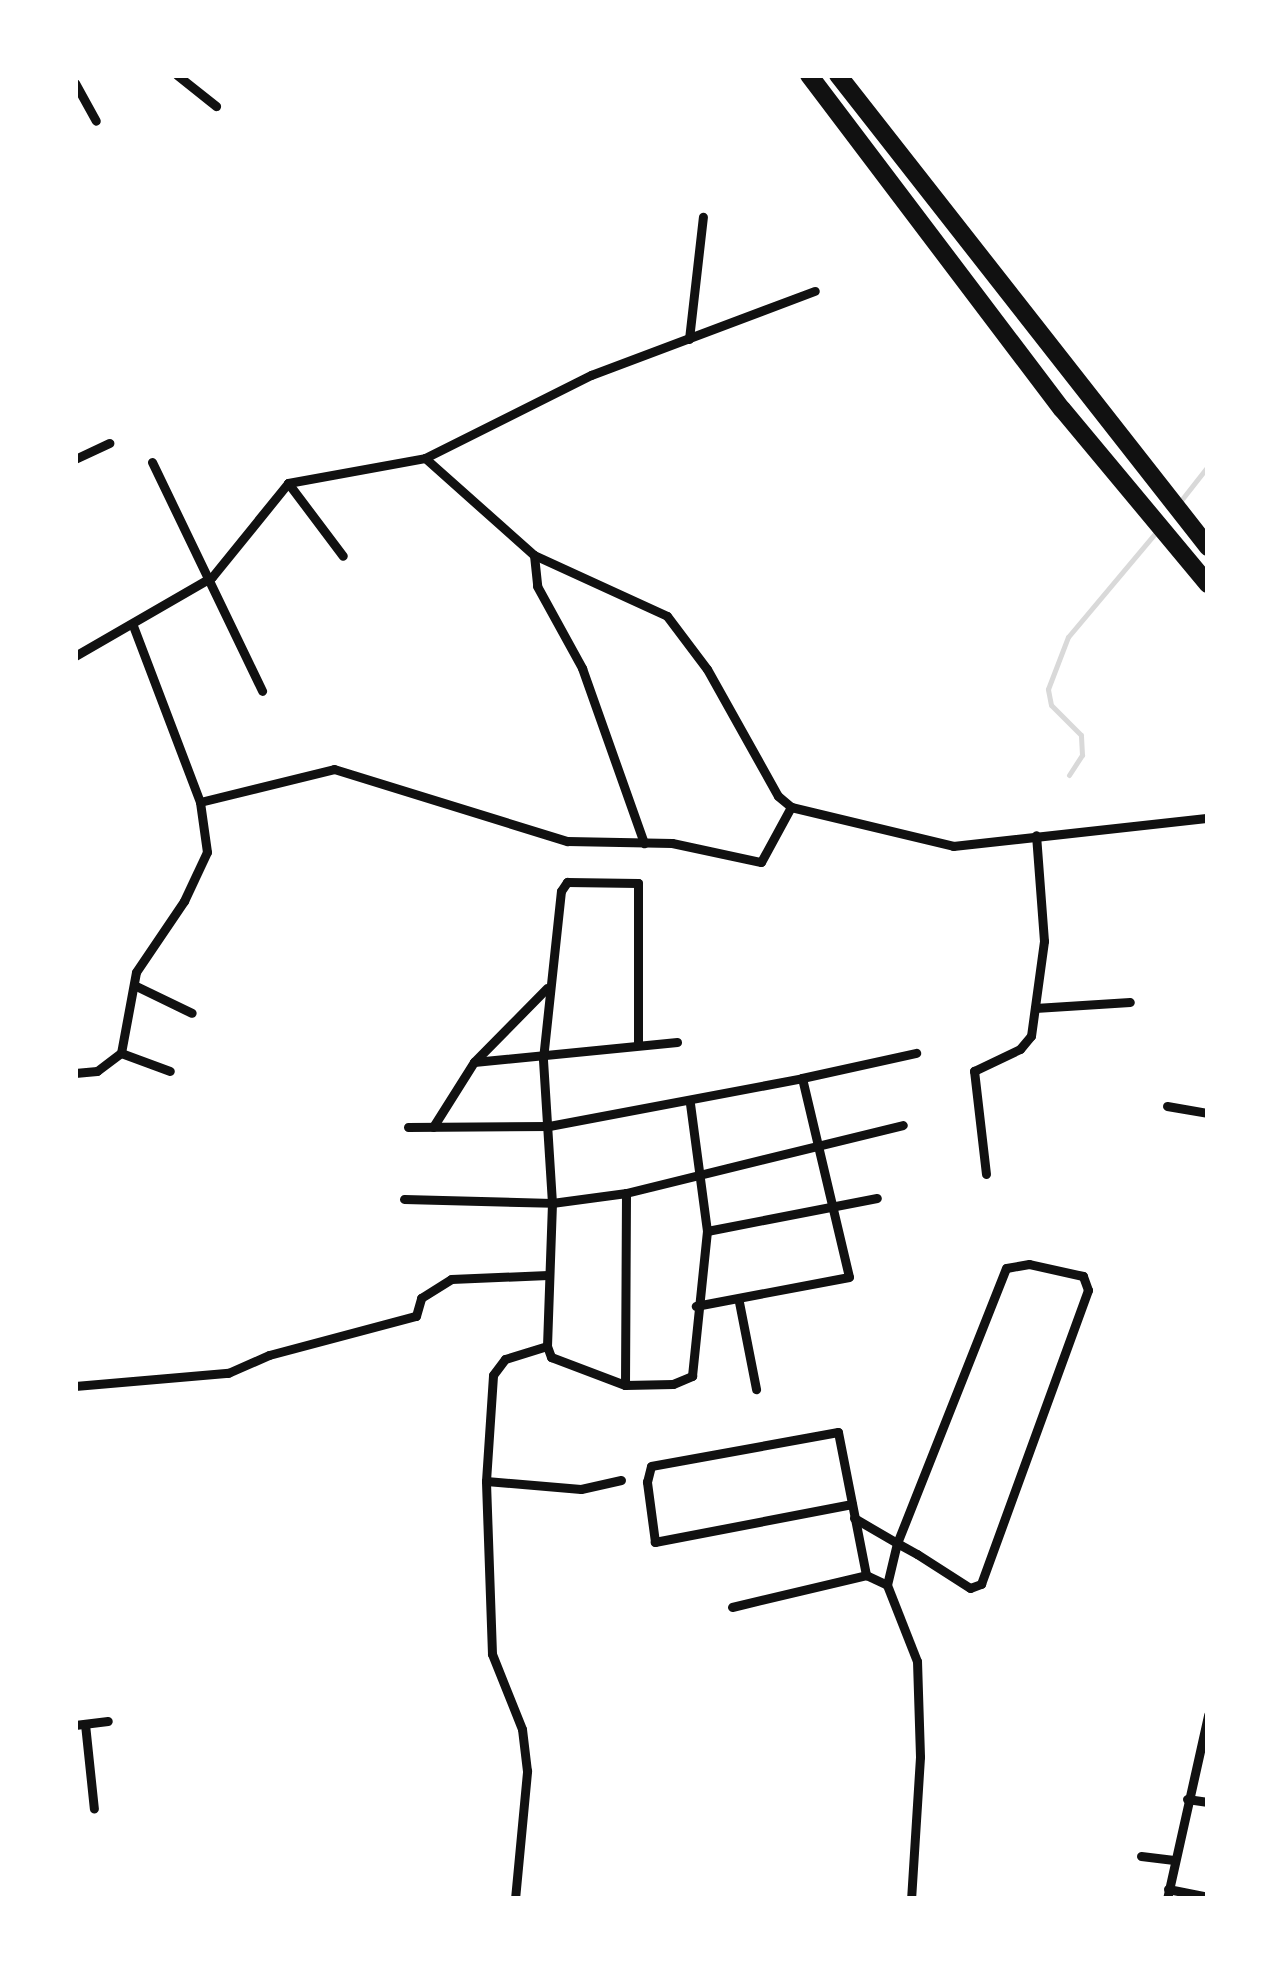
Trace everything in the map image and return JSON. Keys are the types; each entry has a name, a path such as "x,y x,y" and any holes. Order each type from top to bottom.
{"highway":[{"path":"809,75 1062,408 1208,584"},
{"path":"838,75 1080,392 1208,547"}],"street":[{"path":"177,75 216,106"},
{"path":"75,83 96,121"},
{"path":"689,339 703,217"},
{"path":"75,656 133,626 212,576 288,484 425,458 591,375 815,290"},
{"path":"75,459 109,443"},
{"path":"425,458 534,555 667,616 707,669 778,796 791,806 925,842 1208,819"},
{"path":"152,462 212,576 262,691"},
{"path":"288,484 344,556"},
{"path":"534,555 536,586 582,668 644,843"},
{"path":"75,1074 97,1071 121,1053 139,964 200,873 207,852 200,802 133,626"},
{"path":"200,802 334,770 567,841 644,843 764,862 791,806"},
{"path":"986,1174 974,1071 1020,1049 1030,1036 1044,941 1036,835"},
{"path":"638,1045 642,900 633,880 563,886 542,1059 552,1203 547,1346 551,1357 625,1384 690,1378 706,1232 690,1103"},
{"path":"134,985 192,1013"},
{"path":"433,1127 474,1062 548,988"},
{"path":"1035,1008 1130,1002"},
{"path":"474,1062 542,1059 677,1042"},
{"path":"121,1053 170,1070"},
{"path":"408,1128 549,1126 690,1103 916,1053"},
{"path":"696,1306 739,1302 848,1279 820,1143 802,1078"},
{"path":"1167,1106 1208,1113"},
{"path":"404,1199 552,1203 626,1193 903,1125"},
{"path":"625,1384 626,1193"},
{"path":"706,1232 877,1198"},
{"path":"854,1518 897,1543 970,1588 981,1584 1088,1290 1083,1276 1029,1264 1006,1268 897,1543 888,1585 917,1661 920,1757 911,1899"},
{"path":"75,1386 228,1373 269,1355 416,1316 421,1298 451,1279 548,1275"},
{"path":"739,1302 756,1389"},
{"path":"514,1899 528,1771 522,1729 492,1654 486,1481 493,1375 504,1359 547,1346"},
{"path":"852,1504 655,1542 647,1482 651,1466 832,1430 840,1437 866,1575"},
{"path":"486,1481 581,1489 621,1480"},
{"path":"732,1607 866,1575 888,1585"},
{"path":"1208,1715 1172,1860 1168,1894 1208,1897"},
{"path":"94,1809 80,1724 108,1721"},
{"path":"1187,1799 1208,1802"},
{"path":"1140,1856 1172,1860"}],"waterway":[{"path":"1179,503 1208,466"},
{"path":"1069,775 1082,755 1081,735 1051,705 1048,689 1068,637 1157,531"}]}
